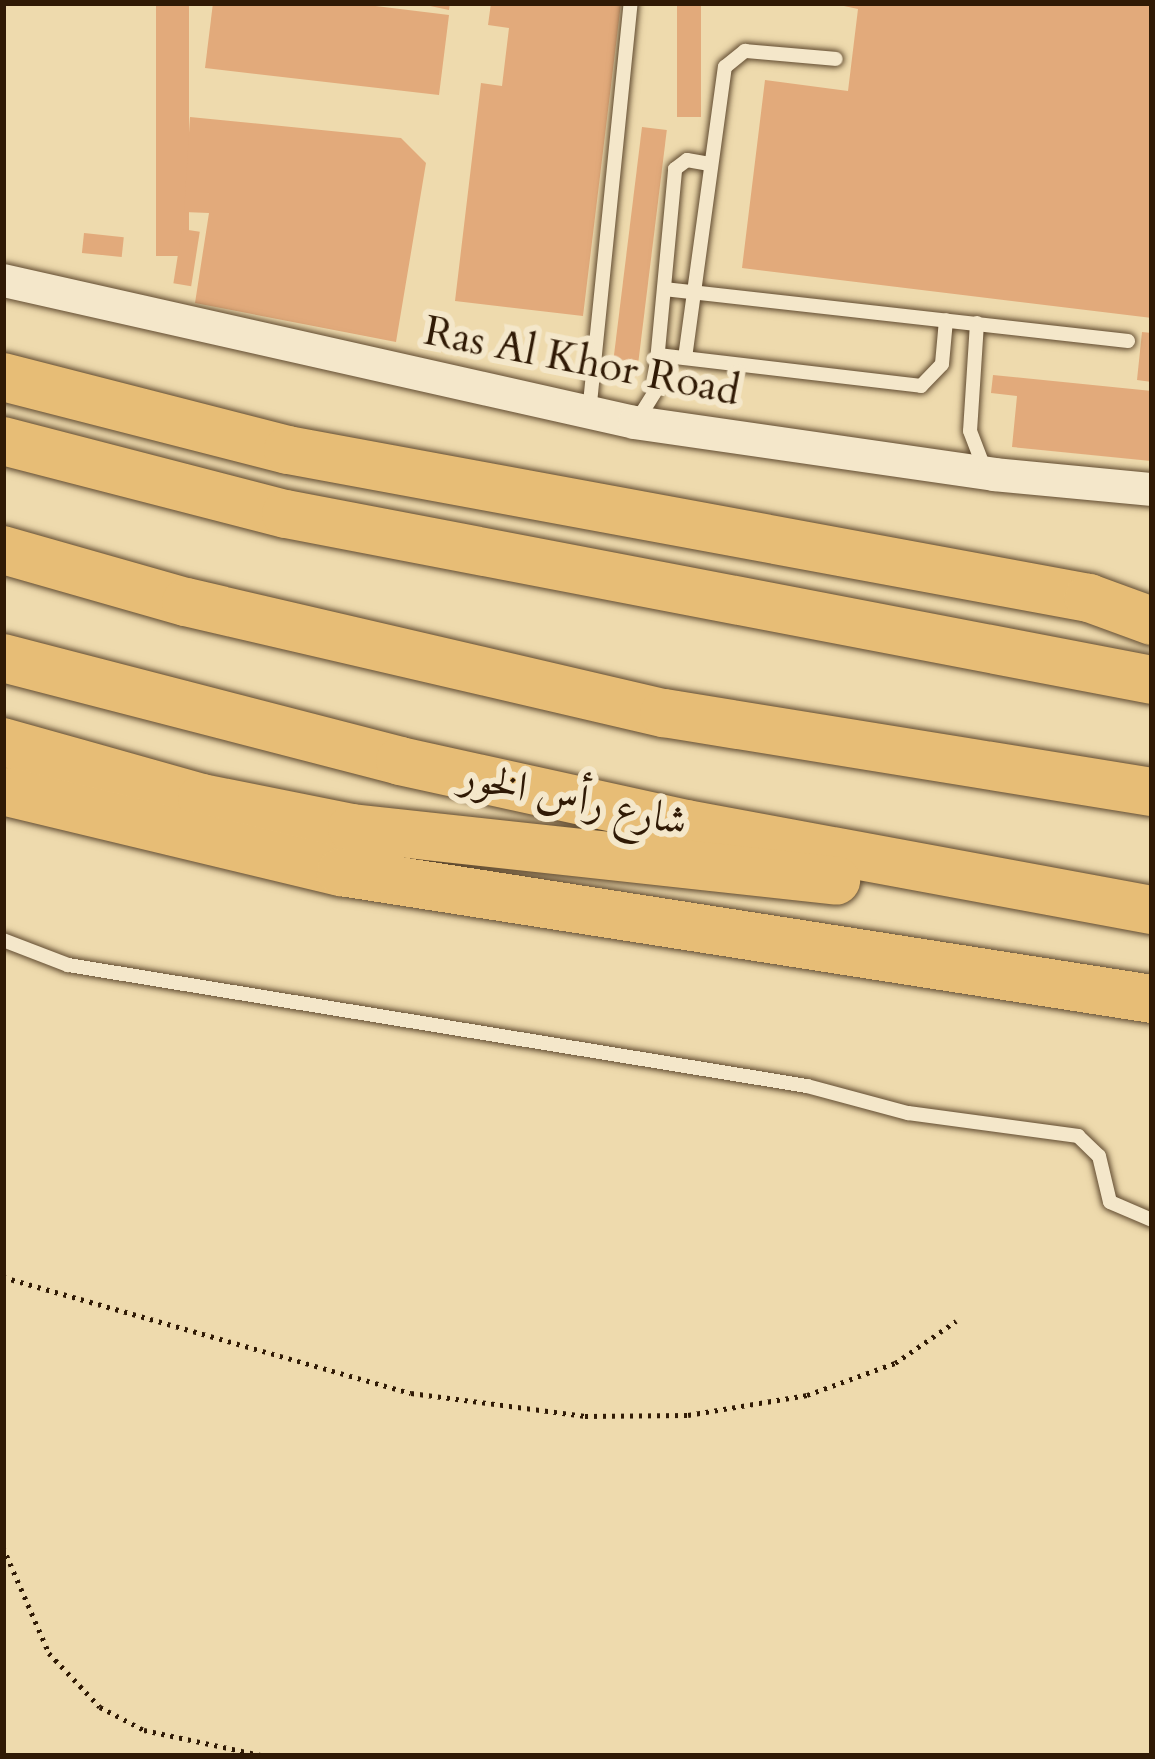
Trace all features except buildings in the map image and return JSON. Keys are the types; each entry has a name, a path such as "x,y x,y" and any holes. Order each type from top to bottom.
{"highway":[{"path":"3,376 399,473 1089,598 1152,599"},
{"path":"3,441 390,535 1152,680"},
{"path":"3,550 186,602 664,713 1152,792"},
{"path":"1089,598 1152,621"},
{"name":"شارع رأس الخور","path":"3,658 400,761 1060,899 1152,910"},
{"path":"3,742 202,798 420,839 1060,899"},
{"path":"3,791 304,865 1152,999"}],"street":[{"name":"Ras Al Khor Road","path":"3,280 634,422 993,474 1152,489"}],"lane":[{"path":"589,413 632,3"},
{"path":"685,358 721,80 732,57 758,50 836,59"},
{"path":"634,422 652,402 675,169 687,160 710,164"},
{"path":"664,289 1128,340"},
{"path":"658,355 921,386 942,364 946,320"},
{"path":"977,323 970,431 976,455 993,474"},
{"path":"3,940 68,964 807,1085 908,1113 1078,1136 1100,1156 1110,1202 1152,1220"}],"path":[{"path":"3,1277 411,1393 585,1416 688,1415 807,1394 895,1363 956,1321"},
{"path":"3,1547 49,1653 91,1699 144,1730 266,1756"}]}
